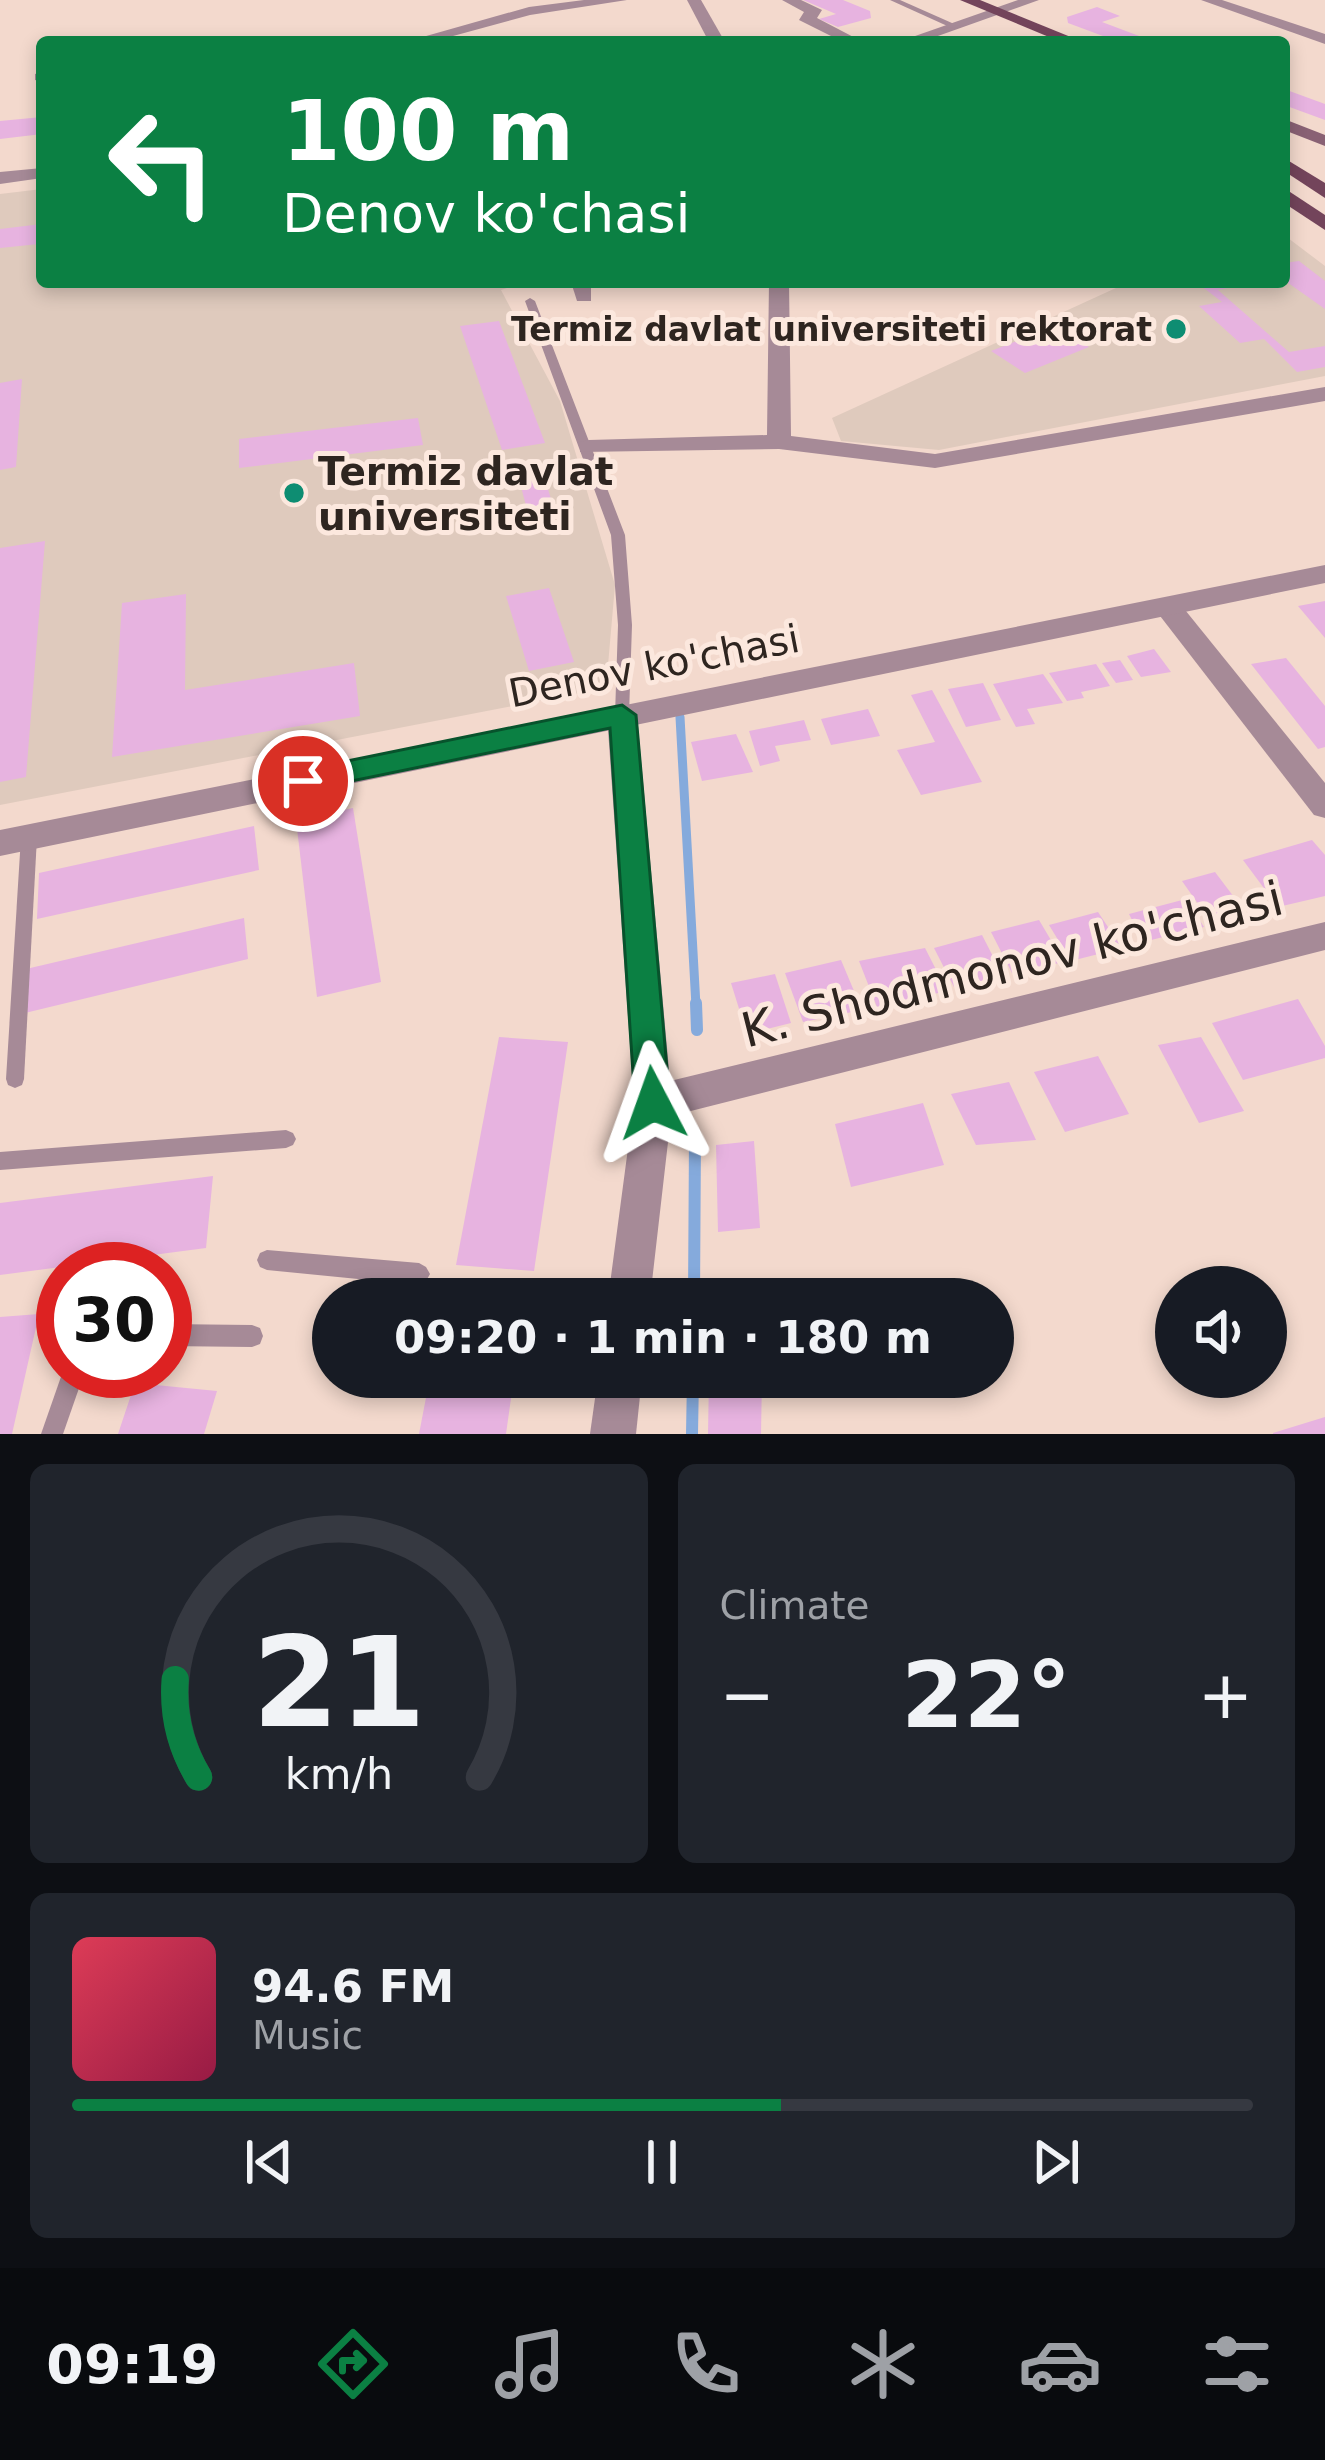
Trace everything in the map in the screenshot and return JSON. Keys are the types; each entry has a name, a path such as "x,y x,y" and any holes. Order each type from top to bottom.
{"main road":[{"path":"942,0 1057,36"},
{"path":"967,0 1029,36"},
{"path":"1290,126 1325,141"},
{"path":"1290,167 1325,192"},
{"path":"1290,198 1325,224"}],"street":[{"path":"436,36 527,12 620,0"},
{"path":"694,0 714,36"},
{"path":"789,0 818,13 804,17 843,36"},
{"path":"926,36 1032,0"},
{"path":"1208,0 1325,39"},
{"path":"0,178 36,174"},
{"path":"779,288 779,442"},
{"path":"589,447 779,442 935,461 1325,394"},
{"name":"Denov ko'chasi","path":"15,840 1325,574"},
{"path":"1167,606 1325,806"},
{"path":"622,715 653,1103 632,1278"},
{"name":"K. Shodmonov ko'chasi","path":"653,1103 1325,935"},
{"path":"613,1434 617,1398"}],"lane":[{"path":"894,0 957,27"},
{"path":"530,301 619,535 625,625 622,715"},
{"path":"15,840 15,1079"},
{"path":"0,1161 286,1139"},
{"path":"267,1260 419,1274"},
{"path":"192,1335 252,1336"},
{"path":"52,1434 65,1398"}],"shaded area":[{"name":"Termiz davlat universiteti","path":"36,190 36,288 507,288 501,290 560,401 615,585 606,688 0,805 0,194"},
{"name":"Termiz davlat universiteti rektorat","path":"1290,240 1325,266 1325,376 939,450 841,441 832,418 1116,288 1290,288"}],"building":[{"path":"803,0 843,0 870,11 871,18 838,27 819,19 836,14"},
{"path":"1097,7 1120,16 1102,22 1139,36 1103,36 1068,23 1067,17"},
{"path":"1290,91 1325,104 1325,120 1290,107"},
{"path":"36,118 36,135 0,139 0,121"},
{"path":"36,225 36,244 0,248 0,229"},
{"path":"1299,261 1325,281 1325,309 1290,284 1290,262"},
{"path":"1204,288 1227,288 1218,290 1289,352 1325,346 1325,367 1297,372 1264,339 1240,343 1199,306 1222,302"},
{"path":"499,321 545,443 502,450 460,326"},
{"path":"1056,326 1089,347 1025,373 991,351"},
{"path":"22,379 16,467 0,470 0,383"},
{"path":"418,418 423,445 239,468 239,439"},
{"path":"545,479 554,509 528,513 520,483"},
{"path":"45,541 26,777 0,782 0,548"},
{"path":"549,588 574,662 529,671 506,596"},
{"path":"186,594 185,690 354,663 360,716 112,757 122,603"},
{"path":"1325,601 1325,638 1298,606"},
{"path":"1154,649 1171,672 1141,677 1127,656"},
{"path":"1286,658 1325,706 1325,747 1318,749 1251,664"},
{"path":"1120,660 1133,680 1116,683 1102,663"},
{"path":"1096,664 1110,686 1081,692 1084,698 1067,701 1049,673"},
{"path":"1043,674 1063,703 1027,709 1035,724 1016,727 993,684"},
{"path":"983,683 1001,720 966,727 948,689"},
{"path":"932,690 982,782 921,795 897,750 935,742 911,695"},
{"path":"868,709 880,736 831,745 821,719"},
{"path":"804,720 811,740 775,746 780,761 760,766 749,731"},
{"path":"736,734 753,772 702,781 691,742"},
{"path":"353,808 381,982 317,997 296,820"},
{"path":"254,826 259,870 37,919 39,873"},
{"path":"1312,840 1325,855 1325,896 1278,907 1243,860"},
{"path":"1215,872 1249,917 1213,925 1182,881"},
{"path":"1186,899 1204,927 1143,942 1129,914"},
{"path":"1098,912 1122,948 1071,961 1049,925"},
{"path":"244,918 248,959 25,1013 26,969"},
{"path":"1039,920 1064,962 1012,973 991,932"},
{"path":"982,935 1003,976 954,987 934,948"},
{"path":"925,948 947,991 877,1007 859,961"},
{"path":"841,960 862,1010 803,1022 785,973"},
{"path":"775,974 791,1023 747,1034 731,983"},
{"path":"1298,999 1325,1046 1325,1058 1243,1080 1212,1023"},
{"path":"499,1037 568,1042 534,1271 456,1265"},
{"path":"1201,1037 1244,1111 1199,1123 1158,1045"},
{"path":"1098,1056 1129,1114 1065,1132 1034,1072"},
{"path":"1009,1082 1036,1140 976,1145 951,1094"},
{"path":"923,1103 944,1165 851,1187 835,1124"},
{"path":"754,1141 760,1228 718,1232 716,1145"},
{"path":"213,1176 206,1248 192,1250 192,1242 36,1242 36,1270 0,1275 0,1203"},
{"path":"36,1314 12,1434 0,1434 0,1317"},
{"path":"192,1389 217,1391 204,1434 118,1434 130,1398 192,1398"},
{"path":"426,1398 511,1398 506,1434 419,1434"},
{"path":"709,1398 762,1398 761,1434 708,1434"},
{"path":"1325,1417 1325,1434 1273,1434 1273,1433"}],"waterway":[{"path":"680,717 696,1006"},
{"path":"696,1003 697,1030"},
{"path":"694,1278 695,1137"},
{"path":"692,1434 693,1398"}],"place":[{"name":"Termiz davlat universiteti rektorat","path":"1176,329"},
{"name":"Termiz davlat universiteti","path":"294,493"}],"route":[{"path":"303,781 622,715 653,1103"}]}
